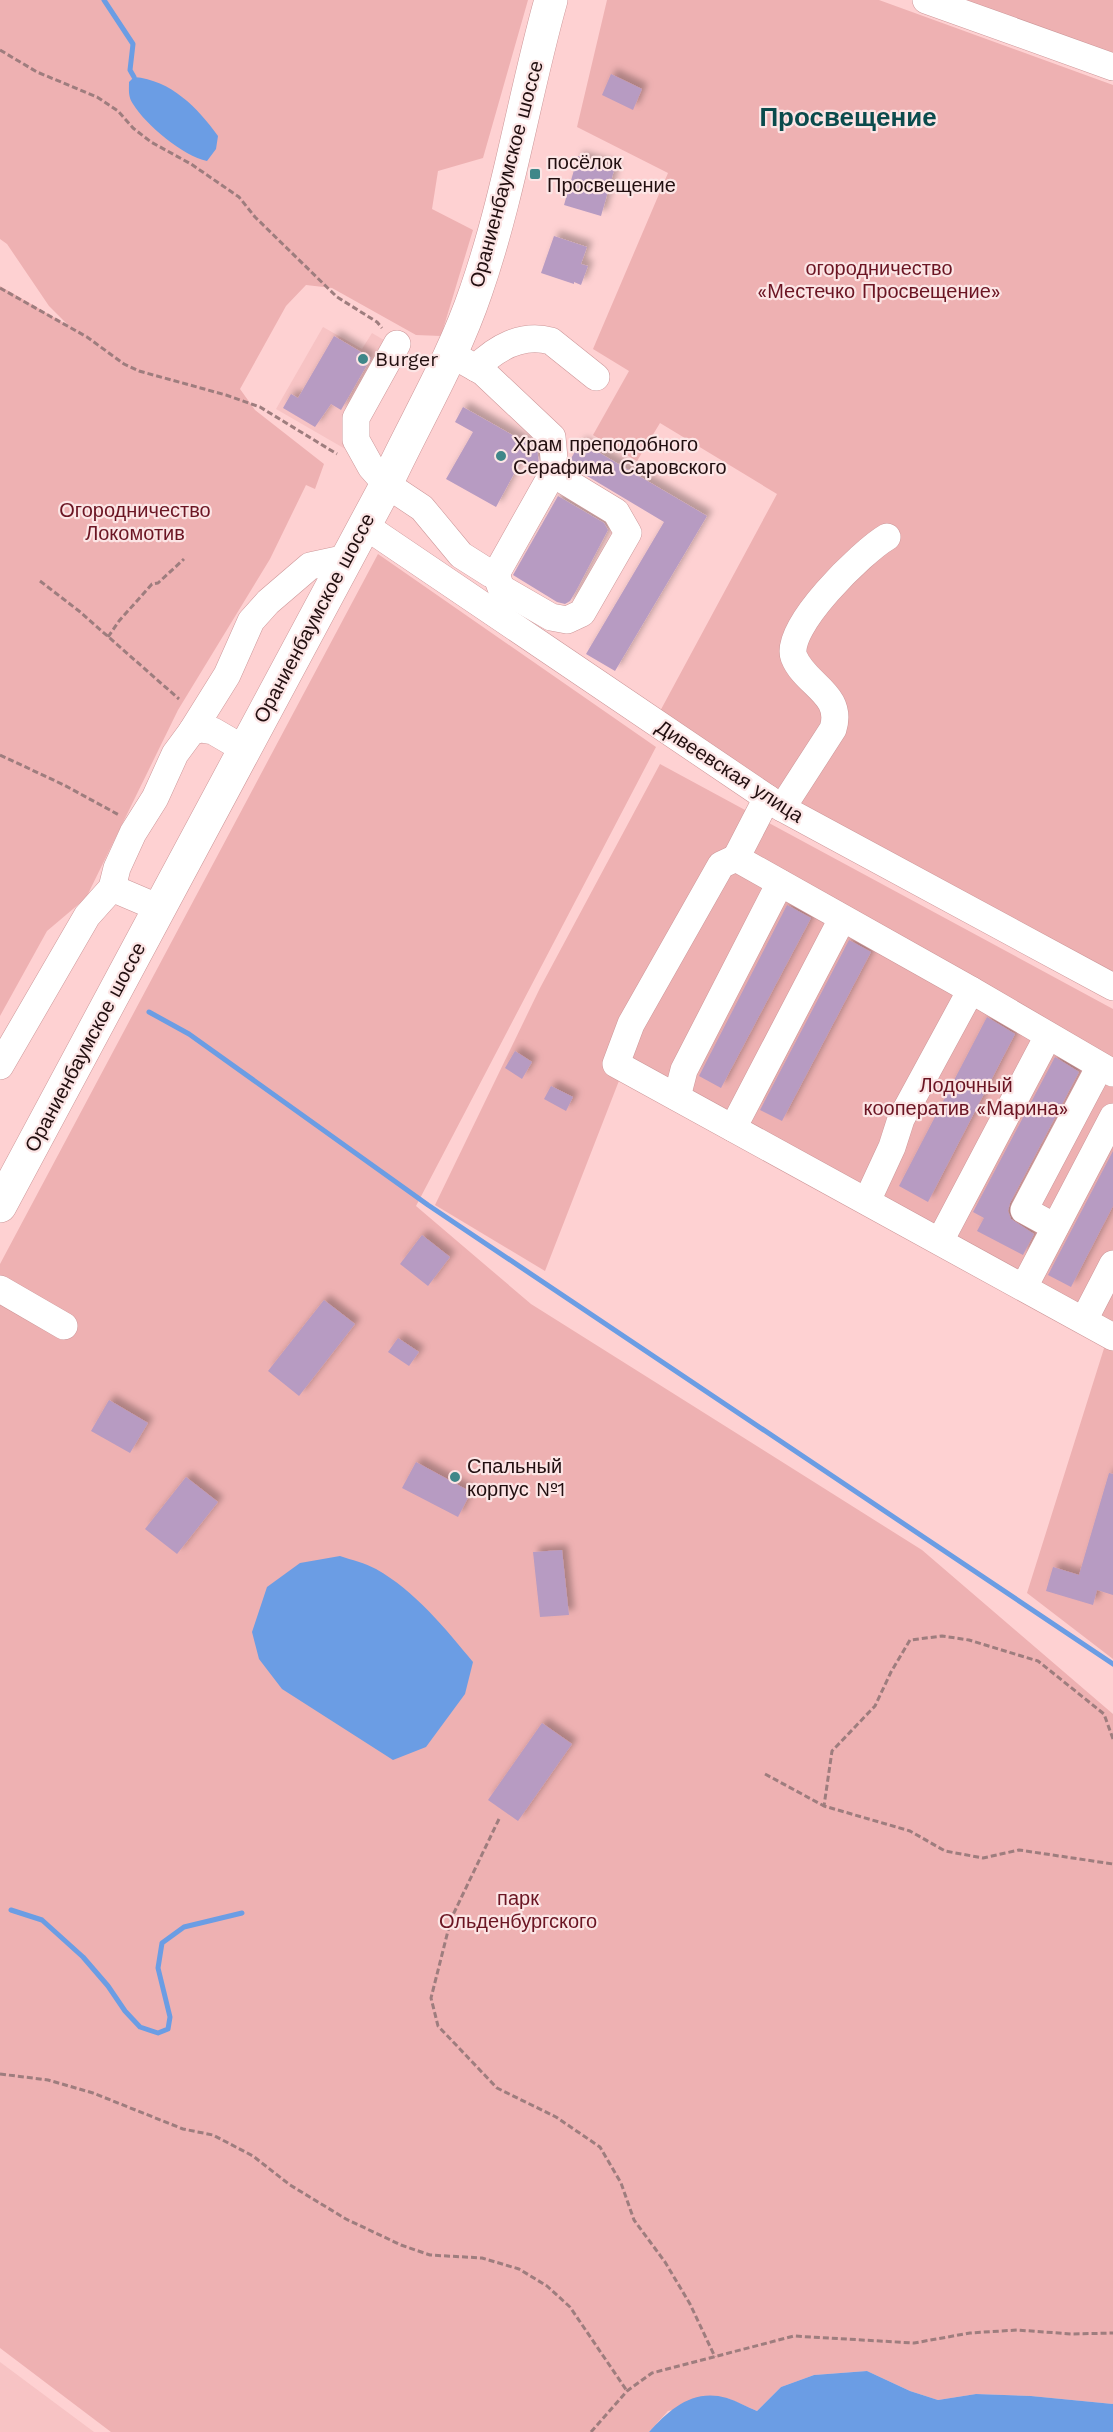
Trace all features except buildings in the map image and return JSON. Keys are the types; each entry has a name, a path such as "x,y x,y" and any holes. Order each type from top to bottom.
{"main road":[{"name":"Ораниенбаумское шоссе","path":"0,1206 386,484 464,361 551,0"}],"street":[{"path":"926,0 1113,67"},
{"path":"464,361 531,338 542,338 550,341 596,378"},
{"path":"397,344 356,418 356,440 370,467 386,484 422,508 461,555 491,574 496,574"},
{"path":"464,361 483,372 552,437 555,469 560,478 616,512 628,533 582,613 567,620 550,617 501,588 496,574 555,469"},
{"name":"Дивеевская улица","path":"364,525 774,803 1113,987"},
{"path":"887,537 859,557 821,598 793,641 793,655 800,667 830,700 837,719 834,729 774,803 735,858 721,865 631,1024 616,1064 1113,1337"},
{"path":"0,1065 87,916 112,888 117,868 133,833 155,798 175,754 227,675 251,621 268,602 310,566 347,558"},
{"path":"192,731 201,729 213,731 244,749"},
{"path":"735,858 971,990 1106,1069 1024,1210 1055,1227"},
{"path":"677,1097 684,1070 780,883"},
{"path":"112,888 159,908"},
{"path":"733,1128 842,919"},
{"path":"867,1201 892,1147 901,1119 971,990"},
{"path":"940,1241 1048,1036"},
{"path":"1024,1287 1113,1117"},
{"path":"1084,1320 1113,1264"},
{"path":"0,1290 64,1326"}],"path":[{"path":"0,50 37,72 97,97 118,111 151,142 191,164 239,197 255,217 337,297 377,322"},
{"path":"0,288 87,337 124,364 139,371 261,407 341,457"},
{"path":"108,637 152,584 159,583 184,559"},
{"path":"40,581 179,699"},
{"path":"0,756 114,811 128,823 133,833"},
{"path":"824,1806 832,1751 875,1706 910,1640 942,1636 969,1640 1038,1661 1104,1714 1113,1739"},
{"path":"765,1774 824,1806 910,1831 945,1851 983,1858 1019,1850 1113,1864"},
{"path":"499,1819 451,1919 431,1998 438,2026 497,2088 556,2117 600,2147 621,2183 634,2220 665,2262 690,2304 715,2357"},
{"path":"0,2074 48,2080 93,2093 183,2129 213,2135 253,2156 290,2185 346,2219 401,2245 430,2254 482,2258 519,2269 548,2286 570,2307 627,2391"},
{"path":"591,2432 627,2391 652,2373 794,2336 914,2343 970,2333 1017,2330 1072,2334 1113,2333"}],"shaded area":[{"path":"323,327 362,349 372,333 404,352 347,450 276,409"},
{"path":"0,2362 94,2432 0,2432"}],"green space":[{"name":"Огородничество Локомотив","path":"0,0 528,0 483,158 438,171 432,209 473,230 441,336 416,335 332,288 306,285 286,306 240,389 255,410 324,464 315,489 306,485 270,559 178,710 86,898 47,931 0,1016 0,286 69,326 49,306 7,244 0,239"},
{"name":"огородничество «Местечко Просвещение»","path":"607,0 879,0 1113,85 1113,978 775,793 658,715 777,494 660,423 637,461 593,435 629,371 593,349 668,173 577,127"},
{"path":"961,0 1113,0 1113,58"},
{"name":"парк Ольденбургского","path":"378,554 656,747 416,1206 531,1304 922,1550 1113,1714 1113,2404 1031,2396 976,2394 938,2400 910,2391 867,2371 814,2375 781,2387 757,2411 727,2398 668,2411 649,2432 111,2432 0,2348 0,1264"},
{"name":"Лодочный кооператив «Марина»","path":"660,764 1113,1009 1113,1659 1027,1593 1106,1342 622,1073 545,1271 435,1205 540,988"}],"water":[{"path":"134,77 147,79 172,90 202,115 218,136 216,149 207,161 176,146 139,112 131,101 129,93 129,82"},
{"path":"340,1556 376,1569 404,1588 440,1623 473,1662 465,1694 426,1747 393,1760 282,1689 259,1659 252,1632 267,1587 300,1563"},
{"path":"867,2371 910,2391 938,2400 976,2394 1031,2396 1113,2404 1113,2432 649,2432 674,2408 693,2398 715,2396 727,2398 757,2411 781,2387 814,2375"}],"waterway":[{"path":"104,0 133,44 130,70 134,77"},
{"path":"149,1012 189,1034 428,1205 1113,1664"},
{"path":"11,1910 42,1920 83,1957 140,2027 158,2033 168,2029 170,2017 158,1968 162,1943 184,1927 242,1913"}],"place":[{"name":"посёлок Просвещение","path":"535,174"},
{"name":"Burger","path":"363,359"},
{"name":"Храм преподобного Серафима Саровского","path":"501,456"},
{"name":"Спальный корпус №1","path":"455,1477"}],"district":[{"name":"Просвещение","path":"848,117"}]}
